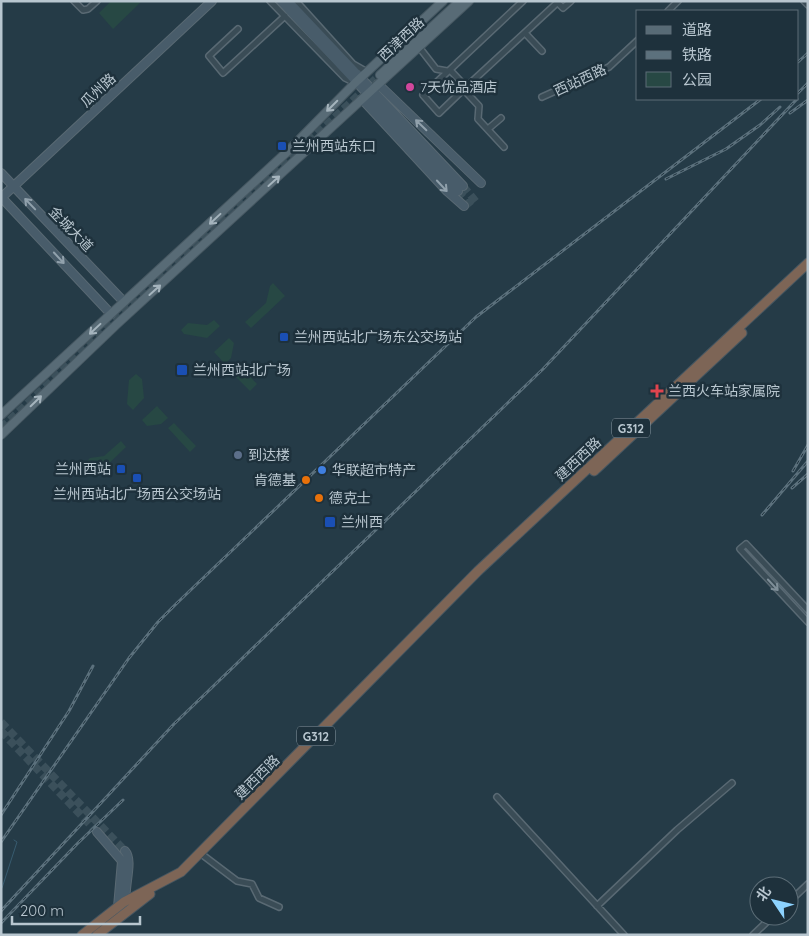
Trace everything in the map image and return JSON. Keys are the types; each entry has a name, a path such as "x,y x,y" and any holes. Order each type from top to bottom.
{"highway":[{"name":"建西西路","path":"123,909 175,876 200,853 456,595 808,264"},
{"name":"建西西路","path":"456,595 546,516 808,271"},
{"name":"G312","path":"82,935 123,909"},
{"name":"G312","path":"98,935 123,909"}],"main road":[{"path":"1,415 288,151 367,72 443,1"},
{"name":"西津西路","path":"455,1 379,74 460,1"},
{"path":"1,434 469,1"},
{"path":"367,72 378,84"},
{"path":"356,83 366,95"}],"street":[{"path":"74,1 83,10 88,9 97,1"},
{"name":"瓜州路","path":"1,197 212,1"},
{"path":"270,1 345,78 356,83"},
{"path":"280,1 356,83"},
{"path":"288,1 447,191 464,206"},
{"path":"296,1 353,64 367,72"},
{"path":"523,1 422,95 439,113 557,2 563,8 571,1"},
{"path":"669,10 678,1"},
{"path":"804,1 808,5"},
{"path":"238,29 209,56 223,73 285,16"},
{"path":"525,33 542,51"},
{"name":"西站西路","path":"542,97 609,67 636,42"},
{"path":"419,47 436,69 443,72 450,70"},
{"path":"353,64 356,83"},
{"path":"450,70 479,106 478,118 504,147"},
{"path":"378,84 481,183"},
{"path":"366,95 460,189"},
{"path":"488,129 501,118"},
{"name":"金城大道","path":"1,173 124,302"},
{"name":"金城大道","path":"1,197 111,314"},
{"path":"808,610 746,544 740,549 808,622"},
{"path":"597,906 677,830 732,783"},
{"path":"497,797 624,935"},
{"path":"97,832 122,861 123,909"},
{"path":"123,909 129,858 125,851"},
{"path":"200,853 237,881 252,884 259,898 279,907"},
{"path":"753,935 763,926"}],"green space":[{"path":"111,1 142,1 113,29 99,13"},
{"path":"273,283 285,296 251,328 245,322 266,303 270,286"},
{"path":"214,320 220,326 207,338 184,334 181,330 188,323 207,325"},
{"path":"229,338 234,343 231,358 225,364 214,352"},
{"path":"237,363 257,384 250,391 229,370"},
{"path":"136,374 142,379 144,398 133,410 127,404 129,380"},
{"path":"157,406 168,418 161,424 147,426 142,420"},
{"path":"174,423 196,446 190,452 168,428"},
{"path":"121,441 126,447 99,473 87,461 90,458 104,456"}],"waterway":[{"path":"2,888 17,842 14,840"}],"tunnel":[{"path":"1,428 380,75"},
{"path":"463,186 476,202"},
{"path":"458,191 471,206"},
{"path":"1,722 125,851"},
{"path":"1,731 97,832"}],"railway":[{"path":"799,61 808,53"},
{"path":"799,92 808,83"},
{"path":"1,842 129,658 158,622 176,604 476,317 760,100"},
{"path":"1,911 174,724 543,369 796,100"},
{"path":"790,113 808,100"},
{"path":"666,179 726,149 760,125 780,107"},
{"path":"793,471 808,445"},
{"path":"762,515 808,461"},
{"path":"792,488 808,474"},
{"path":"1,815 69,711 93,666"},
{"path":"1,923 78,843 123,800"}],"place":[{"name":"7天优品酒店","path":"410,87"},
{"name":"兰州西站东口","path":"282,146"},
{"name":"兰州西站北广场东公交场站","path":"284,337"},
{"name":"兰州西站北广场","path":"182,370"},
{"name":"兰西火车站家属院","path":"657,391"},
{"name":"到达楼","path":"238,455"},
{"name":"兰州西站","path":"121,469"},
{"name":"华联超市特产","path":"322,470"},
{"name":"兰州西站北广场西公交场站","path":"137,478"},
{"name":"肯德基","path":"306,480"},
{"name":"德克士","path":"319,498"},
{"name":"兰州西","path":"330,522"}]}
